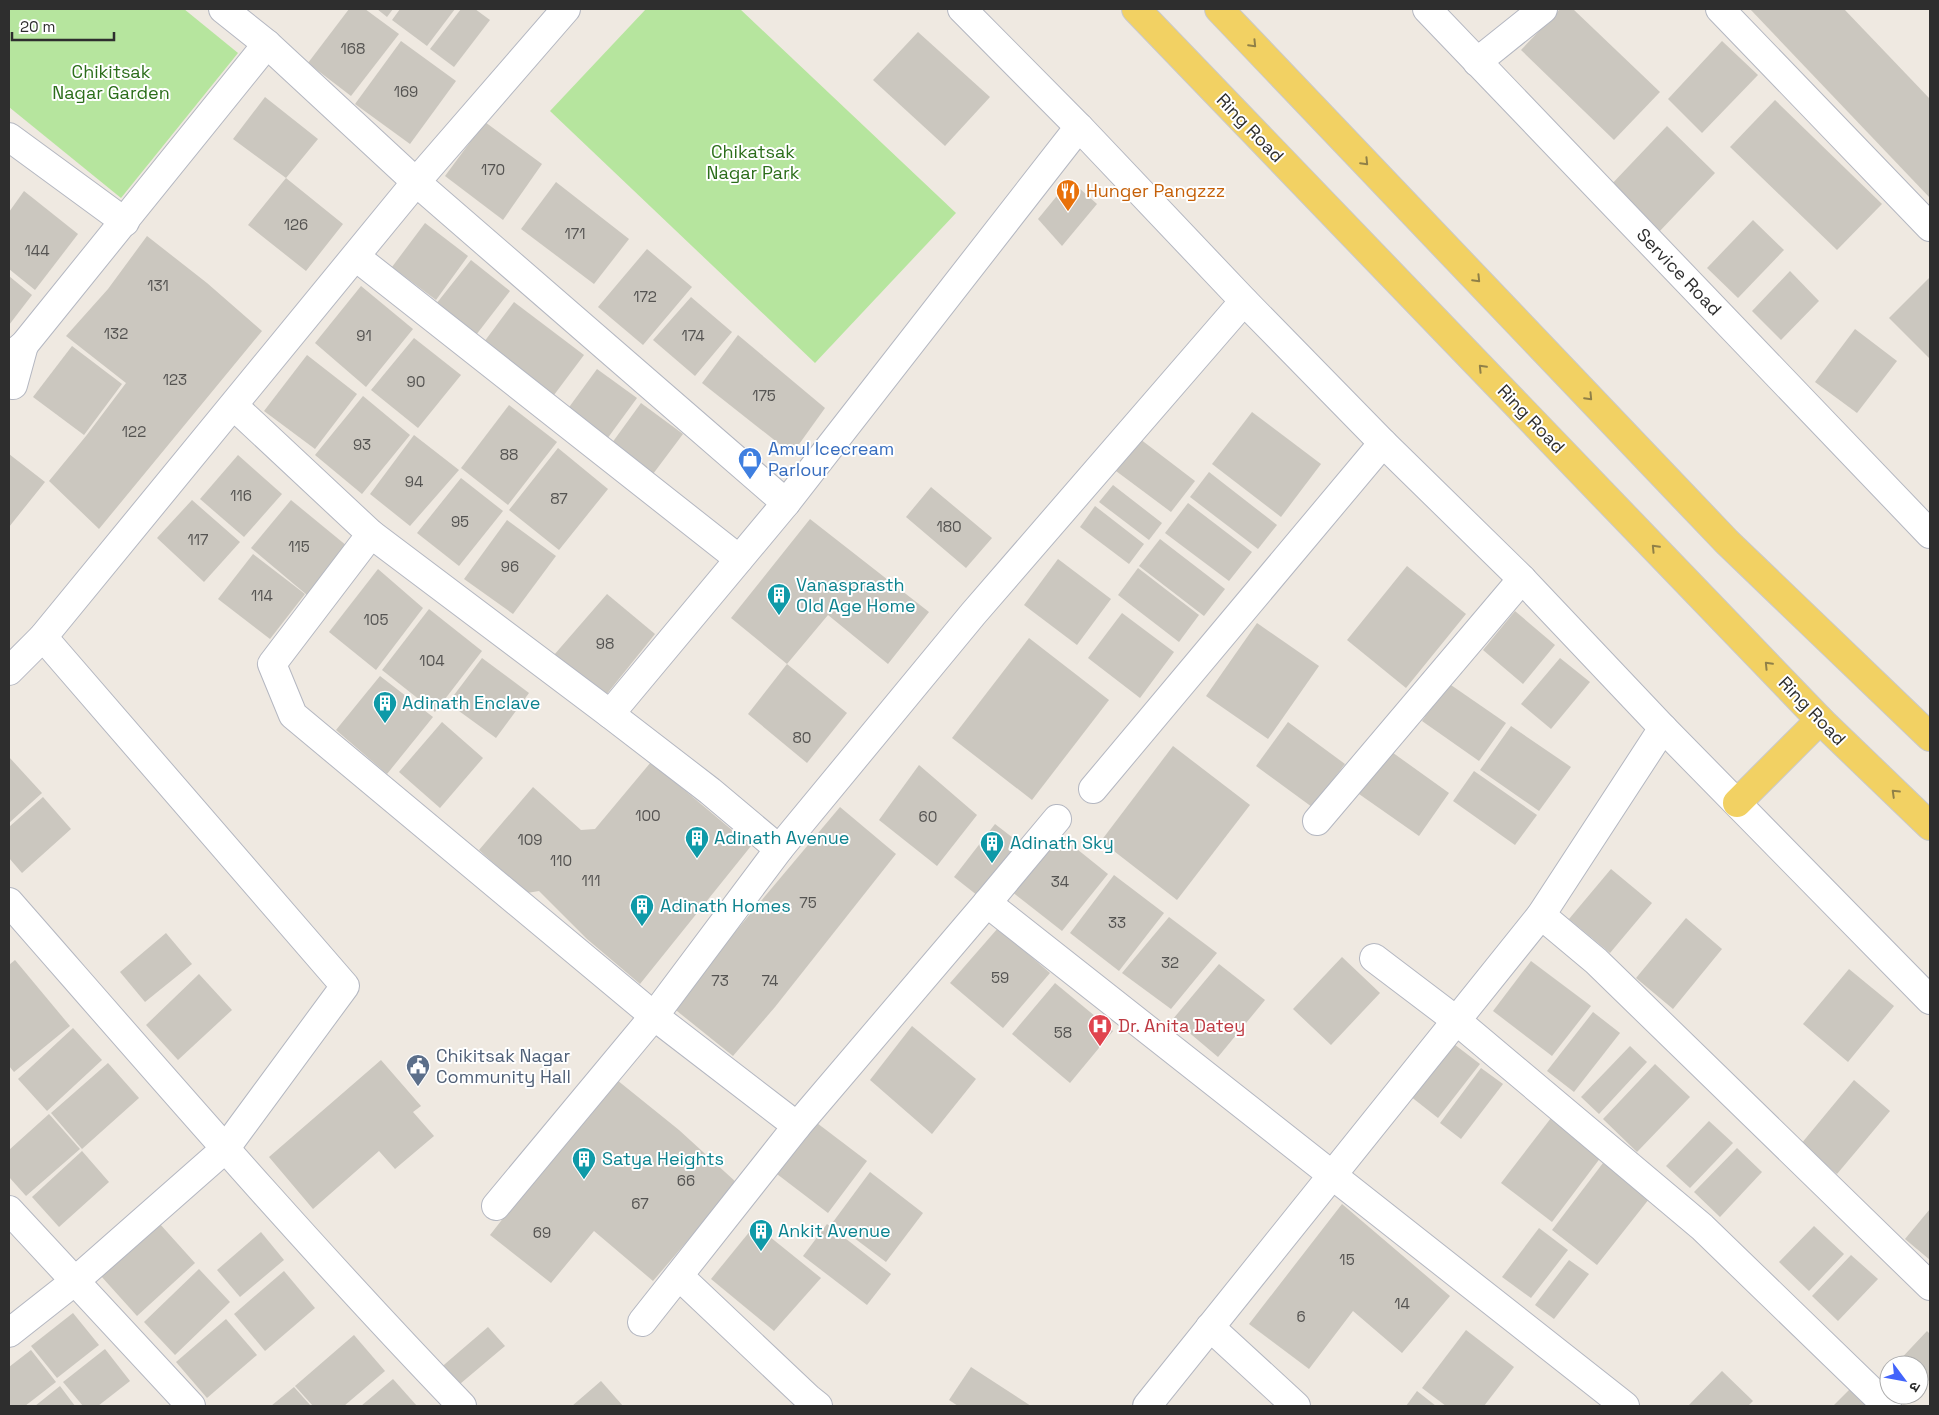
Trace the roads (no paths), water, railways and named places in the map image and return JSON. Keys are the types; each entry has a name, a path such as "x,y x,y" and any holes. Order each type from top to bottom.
{"main road":[{"name":"Ring Road","path":"1136,9 1820,720 1930,826"},
{"path":"1219,9 1727,542 1930,737"},
{"path":"1737,803 1820,720"}],"street":[{"path":"223,9 267,44 416,182 786,503"},
{"path":"962,9 1244,301 1522,579 1663,728 1930,1000"},
{"name":"Service Road","path":"1428,9 1930,534"},
{"path":"1477,62 1543,9"},
{"path":"1720,9 1930,227"},
{"path":"9,671 43,637 416,182 564,10"},
{"path":"13,384 17,351 125,222 267,44"},
{"path":"610,714 786,503 1078,127"},
{"path":"9,137 125,222"},
{"path":"356,257 739,559"},
{"path":"496,1206 654,1016 779,849 973,614 1244,301"},
{"path":"234,406 371,534 710,791 779,849"},
{"path":"1093,789 1384,442"},
{"path":"371,534 272,664 293,715 654,1016 797,1126"},
{"path":"1318,821 1522,579"},
{"path":"9,1333 75,1281 225,1149 346,986 43,637"},
{"path":"1147,1406 1334,1175 1541,914 1663,728"},
{"path":"642,1322 797,1126 1057,819"},
{"path":"9,902 225,1149 390,1332 462,1406"},
{"path":"987,903 1625,1406"},
{"path":"1541,914 1596,961 1930,1286"},
{"path":"1374,958 1457,1021 1702,1226 1887,1406"},
{"path":"9,1210 191,1406"},
{"path":"680,1276 818,1406"},
{"path":"1210,1327 1291,1405"}],"place":[{"name":"Hunger Pangzzz","path":"1068,212"},
{"name":"Amul Icecream Parlour","path":"750,480"},
{"name":"Vanasprasth Old Age Home","path":"779,616"},
{"name":"Adinath Enclave","path":"385,724"},
{"name":"Adinath Avenue","path":"697,859"},
{"name":"Adinath Sky","path":"992,864"},
{"name":"Adinath Homes","path":"642,927"},
{"name":"Dr. Anita Datey","path":"1100,1047"},
{"name":"Chikitsak Nagar Community Hall","path":"418,1087"},
{"name":"Satya Heights","path":"584,1180"},
{"name":"Ankit Avenue","path":"761,1252"}],"park label":[{"name":"Chikitsak Nagar Garden","path":"111,82"},
{"name":"Chikatsak Nagar Park","path":"753,162"}]}
